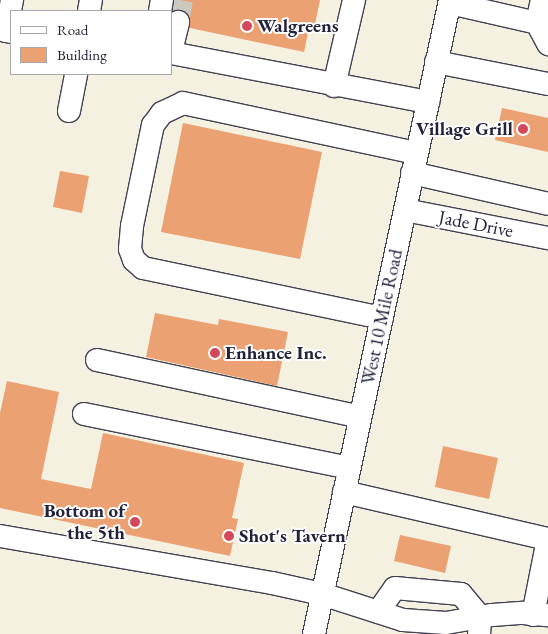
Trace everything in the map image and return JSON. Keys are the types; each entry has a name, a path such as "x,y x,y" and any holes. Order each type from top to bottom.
{"street":[{"path":"334,86 354,0"},
{"path":"542,0 537,23 548,44"},
{"path":"450,2 537,23"},
{"name":"West 10 Mile Road","path":"314,634 450,2"},
{"path":"10,10 6,31 10,32"},
{"path":"172,52 334,86 428,102"},
{"path":"436,62 548,84"},
{"path":"69,111 76,75"},
{"name":"Jade Drive","path":"382,318 143,268 134,260 130,249 132,226 153,125 162,112 183,103 414,163 548,204"},
{"name":"Jade Drive","path":"405,210 548,238"},
{"path":"97,360 360,416"},
{"path":"84,414 349,468"},
{"path":"0,536 322,594 403,620 480,625 541,615 548,539 344,492"},
{"path":"378,612 395,588 462,594 480,625"}],"building":[{"name":"Walgreens","path":"175,0 320,0 315,24 310,23 304,52 190,28 187,13 174,10"},
{"name":"Village Grill","path":"502,108 548,118 548,152 495,140"},
{"path":"183,123 322,152 300,259 161,232"},
{"path":"60,171 89,176 82,213 53,207"},
{"name":"Enhance Inc.","path":"155,313 218,325 219,319 288,332 277,386 146,357"},
{"path":"7,381 59,392 41,479 91,489 103,433 244,463 232,518 238,519 230,556 0,508 0,413"},
{"path":"443,446 498,458 489,499 435,487"},
{"path":"400,535 451,546 445,573 394,561"}],"tunnel":[{"path":"178,22 182,0"}],"place":[{"name":"Walgreens","path":"247,26"},
{"name":"Village Grill","path":"523,129"},
{"name":"Enhance Inc.","path":"215,353"},
{"name":"Bottom of the 5th","path":"135,522"},
{"name":"Shot's Tavern","path":"229,536"}]}
